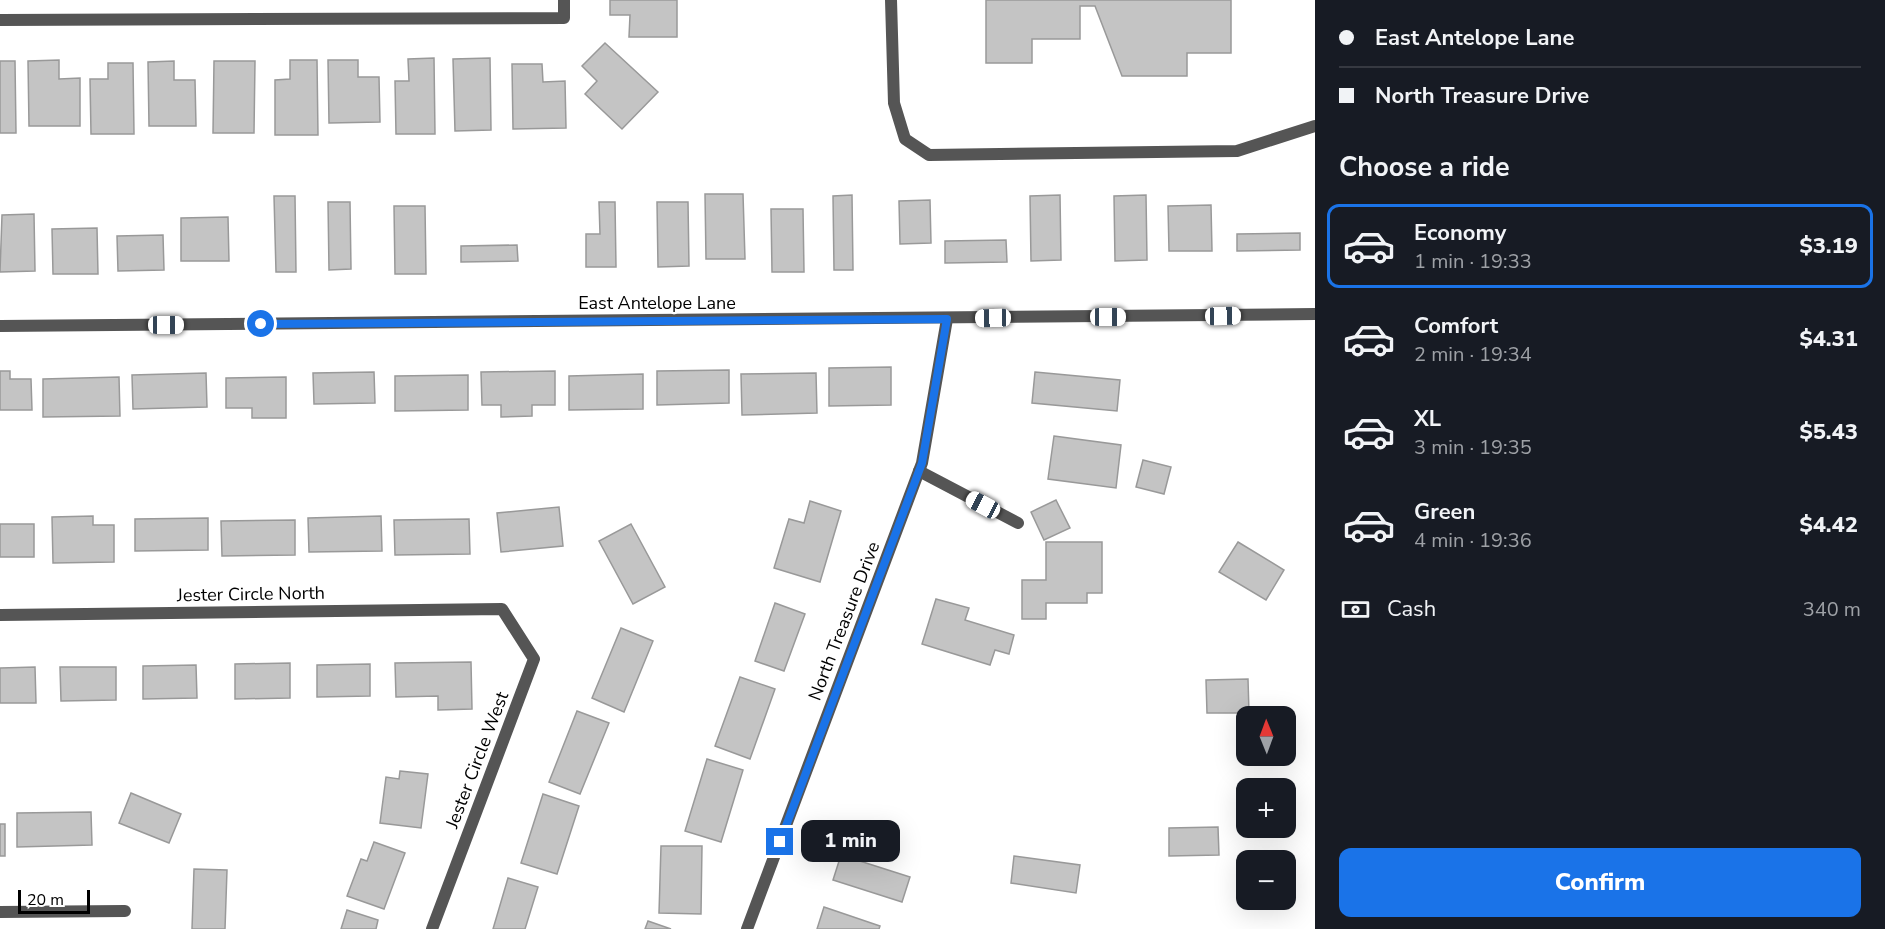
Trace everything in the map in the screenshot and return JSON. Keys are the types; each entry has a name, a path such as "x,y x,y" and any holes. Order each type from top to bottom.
{"street":[{"path":"0,20 564,18 564,0"},
{"path":"891,0 894,104 906,139 929,155 1237,151 1315,126"},
{"name":"East Antelope Lane","path":"0,326 1315,315"},
{"name":"North Treasure Drive","path":"747,929 920,471 947,319"},
{"path":"920,471 1018,523"},
{"name":"Jester Circle North","path":"0,615 502,609"},
{"name":"Jester Circle West","path":"432,929 534,659 502,609"},
{"path":"0,912 125,911"}],"building":[{"path":"610,0 677,0 677,37 629,37 630,15 610,15"},
{"path":"986,0 1231,0 1231,53 1187,53 1187,76 1122,76 1095,6 1080,6 1080,39 1032,39 1032,63 986,63"},
{"path":"605,43 658,92 622,129 585,94 597,81 582,66"},
{"path":"434,58 435,134 396,134 395,81 409,81 408,59"},
{"path":"490,58 491,130 455,131 453,59"},
{"path":"59,60 59,79 80,78 80,126 29,126 28,61"},
{"path":"290,60 317,60 318,135 275,135 275,80 290,79"},
{"path":"328,60 358,60 358,77 379,77 380,122 329,123"},
{"path":"0,61 15,61 16,133 0,133"},
{"path":"174,61 174,80 195,80 196,126 149,126 148,62"},
{"path":"214,61 255,61 254,133 213,133"},
{"path":"108,63 133,63 134,134 91,134 90,79 108,79"},
{"path":"512,64 542,64 543,82 565,81 566,128 513,129"},
{"path":"705,194 743,194 745,259 706,259"},
{"path":"852,195 853,270 834,270 833,196"},
{"path":"1060,195 1061,260 1031,261 1030,196"},
{"path":"1146,195 1147,260 1115,261 1114,196"},
{"path":"274,196 295,196 296,272 276,272"},
{"path":"930,200 931,243 900,244 899,201"},
{"path":"328,202 350,202 351,269 329,270"},
{"path":"599,202 615,202 616,267 586,267 586,234 600,234"},
{"path":"657,202 688,202 689,266 658,267"},
{"path":"1211,205 1212,251 1169,251 1168,206"},
{"path":"394,206 425,206 426,274 395,274"},
{"path":"771,209 803,209 804,272 772,272"},
{"path":"34,214 35,271 0,272 2,215"},
{"path":"228,217 229,261 181,261 181,218"},
{"path":"97,228 98,274 53,274 52,229"},
{"path":"1300,233 1300,250 1237,251 1237,234"},
{"path":"163,235 164,270 118,271 117,236"},
{"path":"1006,240 1007,262 945,263 945,241"},
{"path":"517,245 518,261 461,262 461,246"},
{"path":"891,367 891,405 829,406 829,368"},
{"path":"729,370 729,403 657,405 657,371"},
{"path":"0,371 10,371 10,379 31,379 32,410 0,410"},
{"path":"555,371 555,405 532,405 532,416 501,417 501,405 482,405 481,372"},
{"path":"374,372 375,403 314,404 313,373"},
{"path":"1035,372 1120,380 1117,411 1032,403"},
{"path":"206,373 207,407 133,409 132,375"},
{"path":"816,373 817,413 742,415 741,374"},
{"path":"643,374 643,409 569,410 569,376"},
{"path":"468,375 468,410 395,411 395,376"},
{"path":"119,377 120,416 43,417 43,379"},
{"path":"286,377 286,418 252,418 252,408 226,408 226,378"},
{"path":"1054,436 1121,445 1116,488 1048,479"},
{"path":"1143,460 1171,467 1164,494 1136,487"},
{"path":"1056,500 1070,528 1044,540 1031,512"},
{"path":"810,501 841,511 820,582 774,568 789,519 804,523"},
{"path":"559,507 563,546 501,552 497,513"},
{"path":"93,516 93,525 114,525 114,562 53,563 52,517"},
{"path":"381,516 382,551 309,552 308,518"},
{"path":"208,518 208,550 135,551 135,519"},
{"path":"469,519 470,554 395,555 394,520"},
{"path":"295,520 295,555 222,556 221,521"},
{"path":"0,524 34,524 34,557 0,557"},
{"path":"631,524 665,587 633,604 599,541"},
{"path":"1046,542 1102,542 1102,593 1087,593 1087,603 1046,603 1046,619 1022,619 1022,580 1046,580"},
{"path":"1238,542 1284,570 1266,600 1219,572"},
{"path":"936,599 969,608 965,620 1014,635 1009,654 995,650 990,665 922,644"},
{"path":"775,603 805,614 784,671 755,661"},
{"path":"621,628 653,641 624,712 592,698"},
{"path":"471,662 472,709 438,710 438,696 396,697 395,663"},
{"path":"290,663 290,698 235,699 235,664"},
{"path":"370,664 370,696 317,697 317,665"},
{"path":"196,665 197,698 143,699 143,666"},
{"path":"35,667 36,703 0,703 0,668"},
{"path":"60,667 116,667 116,700 61,701"},
{"path":"740,677 775,689 750,759 715,746"},
{"path":"1248,679 1249,706 1236,706 1236,713 1207,713 1206,680"},
{"path":"577,711 609,723 580,794 549,782"},
{"path":"707,759 743,770 721,842 685,831"},
{"path":"400,771 428,774 421,828 380,823 386,777 399,779"},
{"path":"131,793 181,814 169,843 119,823"},
{"path":"543,794 579,806 557,874 521,863"},
{"path":"91,812 92,845 17,847 17,813"},
{"path":"0,824 5,824 5,856 0,856"},
{"path":"1218,827 1219,855 1169,856 1169,828"},
{"path":"374,842 405,853 384,909 347,896 361,859 367,861"},
{"path":"661,846 702,846 701,914 659,913"},
{"path":"841,855 910,877 902,902 833,880"},
{"path":"1014,856 1080,865 1076,893 1011,883"},
{"path":"194,869 227,870 225,929 192,929"},
{"path":"508,878 538,887 525,929 493,929"},
{"path":"824,907 880,926 879,929 817,929"},
{"path":"347,910 378,920 376,929 341,929"},
{"path":"648,921 671,929 645,929"}],"route":[{"path":"261,324 947,319 922,463 780,842"}]}
